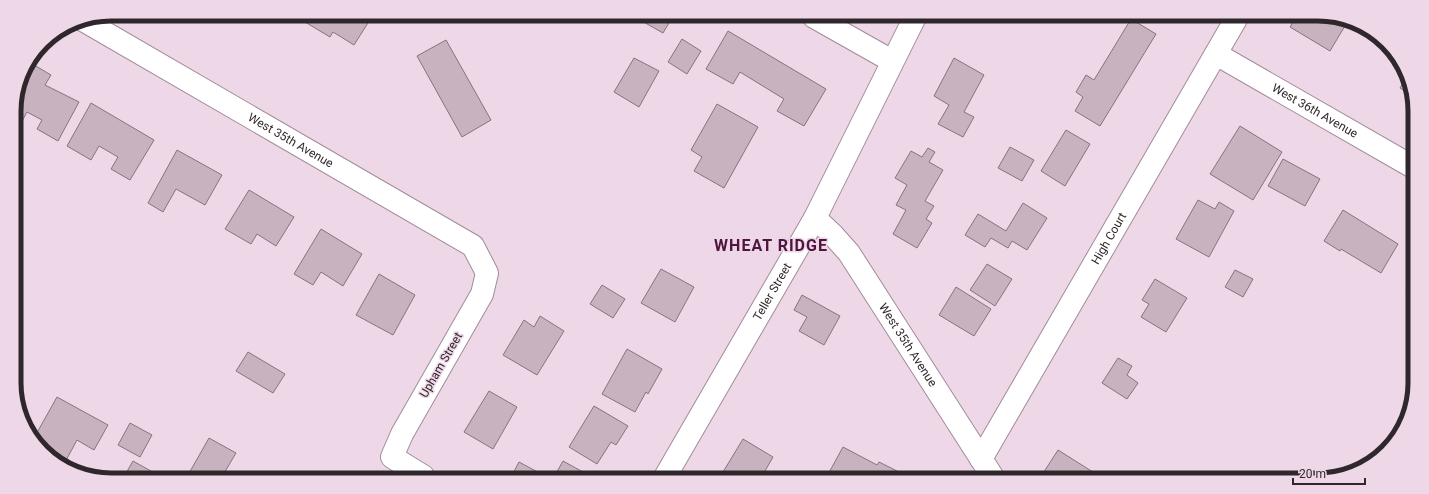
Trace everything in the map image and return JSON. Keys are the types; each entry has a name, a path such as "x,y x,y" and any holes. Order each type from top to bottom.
{"street":[{"path":"821,21 892,61"},
{"name":"Teller Street","path":"667,473 815,218 913,21"},
{"name":"High Court","path":"981,458 1235,21"},
{"name":"West 35th Avenue","path":"89,24 473,246 487,273"},
{"name":"West 36th Avenue","path":"1216,54 1408,165"},
{"name":"West 35th Avenue","path":"815,218 849,253 991,473"},
{"name":"Upham Street","path":"418,473 392,457 402,434 482,294 487,273"}],"building":[{"path":"303,21 369,21 354,45 333,32 330,37"},
{"path":"642,21 670,21 663,33"},
{"path":"1130,21 1134,21 1156,34 1100,126 1075,111 1083,97 1076,92 1086,75 1094,80"},
{"path":"1294,21 1318,21 1345,26 1330,51 1290,27"},
{"path":"728,31 826,89 804,126 777,111 784,99 740,72 733,84 706,69"},
{"path":"682,39 701,51 687,74 668,62"},
{"path":"446,40 491,120 462,137 417,56"},
{"path":"634,58 659,71 639,107 614,92"},
{"path":"954,58 984,75 964,112 974,117 963,137 938,124 949,105 934,96"},
{"path":"34,65 51,75 45,85 79,102 58,141 37,129 42,120 27,112 21,123 21,105 24,88"},
{"path":"1403,82 1405,91 1400,88"},
{"path":"91,103 154,140 130,180 111,169 118,157 99,146 91,160 67,146"},
{"path":"717,104 758,127 724,188 694,171 702,157 691,150"},
{"path":"1240,126 1282,152 1253,200 1210,174"},
{"path":"1066,130 1090,144 1065,186 1041,171"},
{"path":"1010,147 1034,160 1022,181 998,168"},
{"path":"928,148 935,152 929,162 943,170 925,201 934,206 926,219 932,223 917,248 893,234 906,210 896,205 907,185 895,178 911,151 922,157"},
{"path":"177,150 222,175 205,205 176,189 163,212 148,203"},
{"path":"1283,159 1320,179 1305,206 1268,186"},
{"path":"249,190 294,217 276,246 257,234 251,244 225,229"},
{"path":"1198,200 1215,209 1219,202 1234,211 1209,257 1176,239"},
{"path":"1023,203 1047,218 1027,250 1012,241 1008,248 991,238 985,247 965,235 978,214 1006,231"},
{"path":"1343,210 1398,244 1381,273 1341,249 1340,251 1324,241"},
{"path":"321,229 362,254 343,286 321,272 313,285 294,274"},
{"path":"987,264 1012,279 995,306 970,290"},
{"path":"661,269 694,287 675,322 641,303"},
{"path":"1235,270 1253,279 1243,297 1225,287"},
{"path":"379,274 415,295 393,335 356,315"},
{"path":"1155,279 1187,298 1166,332 1141,317 1149,304 1142,300"},
{"path":"602,285 625,299 613,318 590,304"},
{"path":"956,287 991,309 974,336 939,315"},
{"path":"802,295 840,316 824,345 799,331 807,317 794,310"},
{"path":"540,316 564,331 537,375 503,355 524,320 534,327"},
{"path":"627,349 662,369 648,394 646,392 635,412 602,394"},
{"path":"248,352 285,374 273,393 236,371"},
{"path":"1118,358 1132,366 1127,375 1138,383 1127,399 1102,383"},
{"path":"489,391 517,407 493,449 464,432"},
{"path":"57,397 108,425 94,450 77,440 66,461 47,447 37,433"},
{"path":"594,406 628,426 616,445 611,442 597,464 569,447"},
{"path":"130,423 152,435 140,457 118,445"},
{"path":"209,438 236,453 224,473 189,473"},
{"path":"743,439 773,457 764,473 722,473"},
{"path":"843,447 877,465 879,462 901,473 829,473"},
{"path":"1058,450 1093,472 1092,473 1043,473"},
{"path":"133,461 154,473 126,473"},
{"path":"563,461 585,473 556,473"},
{"path":"519,462 540,473 513,473"}],"district":[{"name":"WHEAT RIDGE","path":"771,245"}]}
